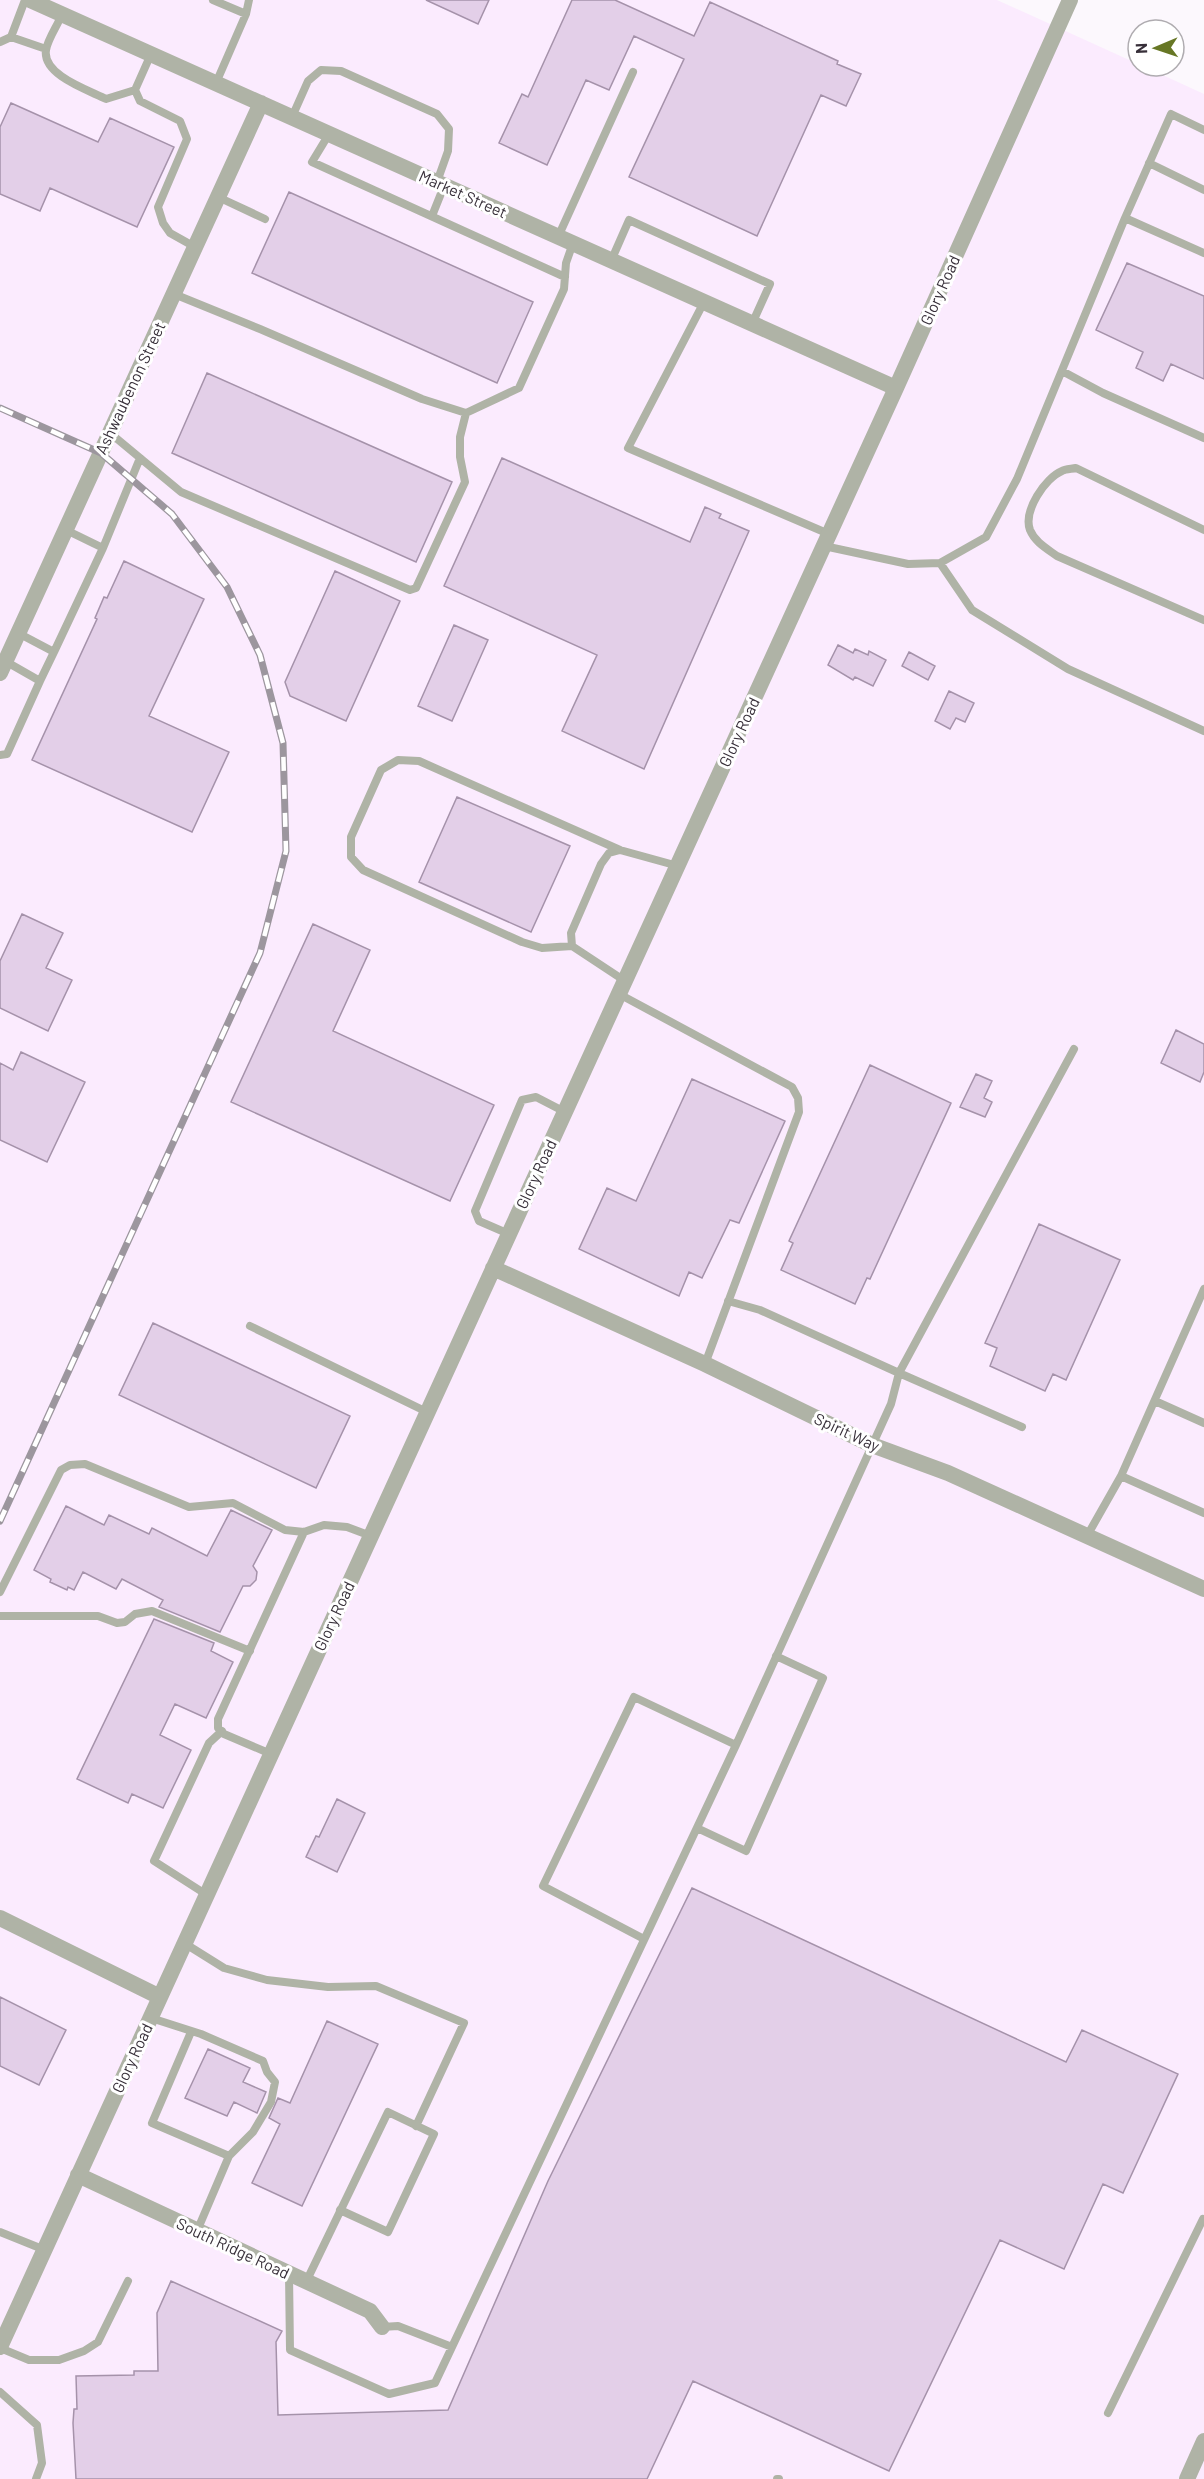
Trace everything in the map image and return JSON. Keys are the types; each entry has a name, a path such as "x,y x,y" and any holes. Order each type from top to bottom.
{"street":[{"name":"Market Street","path":"30,0 57,8 261,104 896,388"},
{"name":"Glory Road","path":"0,2347 827,540 1070,0"},
{"name":"Ashwaubenon Street","path":"3,667 261,104"},
{"name":"Spirit Way","path":"494,1268 705,1364 872,1445 948,1473 1204,1588"},
{"path":"0,1918 160,1997"},
{"name":"South Ridge Road","path":"78,2175 370,2311 382,2327"},
{"path":"1186,2479 1204,2441"}],"lane":[{"path":"11,37 25,0"},
{"path":"213,0 246,14"},
{"path":"216,83 246,14 249,0"},
{"path":"57,8 46,49 47,60 58,75 106,99 135,90"},
{"path":"0,42 11,37 46,49"},
{"path":"151,54 135,90 140,101 180,121 187,139 158,207 163,223 170,233 195,247"},
{"path":"292,117 308,81 321,70 341,71 436,114 449,129 448,151 432,216"},
{"path":"174,294 260,328 422,399 466,413 519,388 564,290 566,240 633,72"},
{"path":"704,302 628,448 827,540 908,564 940,563 986,537 1017,480 1125,218 1171,114 1204,130"},
{"path":"329,134 312,162 565,277"},
{"path":"1149,163 1204,190"},
{"path":"218,197 266,219"},
{"path":"1125,218 1204,253"},
{"path":"611,261 629,220 770,284 752,324"},
{"path":"1062,371 1103,393 1204,438"},
{"path":"110,433 181,492 410,590 416,588 465,482 460,457 460,438 466,413"},
{"path":"0,755 7,754 103,548 140,458"},
{"path":"1204,530 1076,468 1061,471 1041,488 1030,513 1029,528 1038,543 1057,556 1204,620"},
{"path":"66,530 103,548"},
{"path":"940,563 972,610 1068,669 1204,731"},
{"path":"18,633 54,651"},
{"path":"3,667 40,681"},
{"path":"678,866 620,850 419,761 398,760 381,770 351,837 351,856 363,870 522,942 542,948 572,946 622,987 792,1087 798,1098 799,1112 705,1364"},
{"path":"572,946 571,933 601,864 609,853 620,850"},
{"path":"289,2274 290,2350 389,2394 435,2383 736,1745 891,1404 899,1373 1074,1049"},
{"path":"509,1234 479,1221 475,1211 522,1100 536,1097 565,1112"},
{"path":"1087,1536 1121,1476 1204,1288"},
{"path":"728,1301 760,1310 1022,1427"},
{"path":"250,1326 428,1412"},
{"path":"1155,1401 1204,1423"},
{"path":"0,1592 61,1470 70,1465 85,1464 189,1507 232,1503 285,1530 304,1532 324,1525 347,1527 371,1536"},
{"path":"1121,1476 1204,1513"},
{"path":"271,1754 222,1731 218,1728 218,1719 304,1532"},
{"path":"0,1616 98,1616 117,1623 125,1622 135,1614 153,1611 250,1651"},
{"path":"697,1828 746,1851 823,1678 776,1656"},
{"path":"644,1940 543,1886 634,1697 736,1745"},
{"path":"207,1894 154,1861 209,1743 222,1731"},
{"path":"184,1943 224,1968 256,1977 327,1987 376,1986 464,2023 416,2126"},
{"path":"151,2018 201,2034 263,2061 274,2082 271,2102 253,2132 229,2156 197,2231"},
{"path":"191,2032 152,2123 229,2156"},
{"path":"306,2282 340,2210 388,2112 434,2134 388,2232 340,2210"},
{"path":"1108,2413 1204,2219"},
{"path":"0,2232 45,2250"},
{"path":"0,2347 29,2360 59,2360 84,2351 98,2342 128,2281"},
{"path":"382,2327 398,2326 452,2347"},
{"path":"0,2392 37,2425 42,2463 36,2479"}],"shaded area":[{"path":"0,0 997,0 1126,59 1126,78 1169,78 1204,94 1204,2479 0,2479"}],"building":[{"path":"426,0 489,0 478,24"},
{"path":"572,0 615,0 694,36 710,2 838,61 837,64 861,74 846,106 821,95 757,236 629,177 684,59 634,36 609,90 586,80 547,165 499,143 522,94 528,97"},
{"path":"11,103 98,142 110,118 174,147 137,227 50,188 40,211 0,194 0,127"},
{"path":"289,192 533,302 497,383 252,273"},
{"path":"1127,263 1204,296 1204,379 1171,364 1163,381 1136,368 1143,352 1096,330"},
{"path":"207,373 452,482 416,562 172,453"},
{"path":"502,458 690,542 705,507 721,514 719,518 749,531 644,769 562,731 597,655 444,586"},
{"path":"124,561 204,599 149,716 229,752 192,832 32,760 97,619 95,618 104,597 107,598"},
{"path":"335,571 400,601 346,721 290,696 285,682"},
{"path":"454,625 488,640 452,721 418,706"},
{"path":"838,645 853,653 855,649 868,655 869,651 886,660 873,686 855,677 853,680 828,665"},
{"path":"909,652 935,666 928,680 902,666"},
{"path":"949,691 974,703 965,722 956,718 950,729 935,721"},
{"path":"457,797 570,846 531,932 419,882"},
{"path":"22,914 63,933 46,968 72,980 48,1031 0,1008 0,961"},
{"path":"313,924 370,950 333,1031 494,1105 450,1201 231,1102"},
{"path":"1176,1030 1204,1044 1204,1072 1200,1082 1161,1063"},
{"path":"21,1052 85,1082 47,1162 0,1140 0,1063 13,1070"},
{"path":"870,1065 951,1103 870,1279 867,1278 855,1304 781,1270 793,1243 789,1241"},
{"path":"976,1074 992,1081 984,1098 992,1102 985,1117 960,1107"},
{"path":"692,1079 785,1121 739,1223 730,1220 702,1278 689,1272 679,1296 579,1249 607,1188 636,1201"},
{"path":"1039,1224 1120,1260 1066,1380 1053,1374 1045,1391 990,1366 997,1348 985,1343"},
{"path":"153,1323 350,1416 316,1488 119,1395"},
{"path":"66,1506 104,1525 109,1515 149,1534 152,1528 207,1556 231,1510 272,1530 253,1566 257,1572 256,1580 250,1586 243,1586 220,1632 159,1607 163,1600 122,1579 116,1589 83,1572 74,1590 68,1587 67,1590 50,1582 51,1579 34,1570"},
{"path":"154,1619 214,1643 211,1651 233,1662 206,1718 175,1704 160,1735 191,1750 163,1808 132,1794 128,1803 77,1779"},
{"path":"337,1799 365,1813 337,1872 306,1857 316,1836 319,1837"},
{"path":"692,1888 1066,2062 1082,2030 1178,2074 1123,2193 1103,2184 1064,2269 1000,2240 889,2471 693,2381 647,2479 76,2479 73,2423 74,2409 77,2409 76,2376 134,2375 134,2371 158,2371 157,2313 171,2281 282,2331 276,2342 278,2415 448,2410 548,2181"},
{"path":"0,1997 66,2030 39,2085 0,2066"},
{"path":"327,2021 378,2044 302,2206 252,2183 280,2124 269,2118 278,2098 290,2103"},
{"path":"208,2049 250,2068 243,2082 266,2092 257,2113 234,2102 227,2116 185,2098"}],"railway":[{"path":"0,408 101,453 172,514 227,587 260,655 283,743 286,851 260,953 0,1521"}]}
